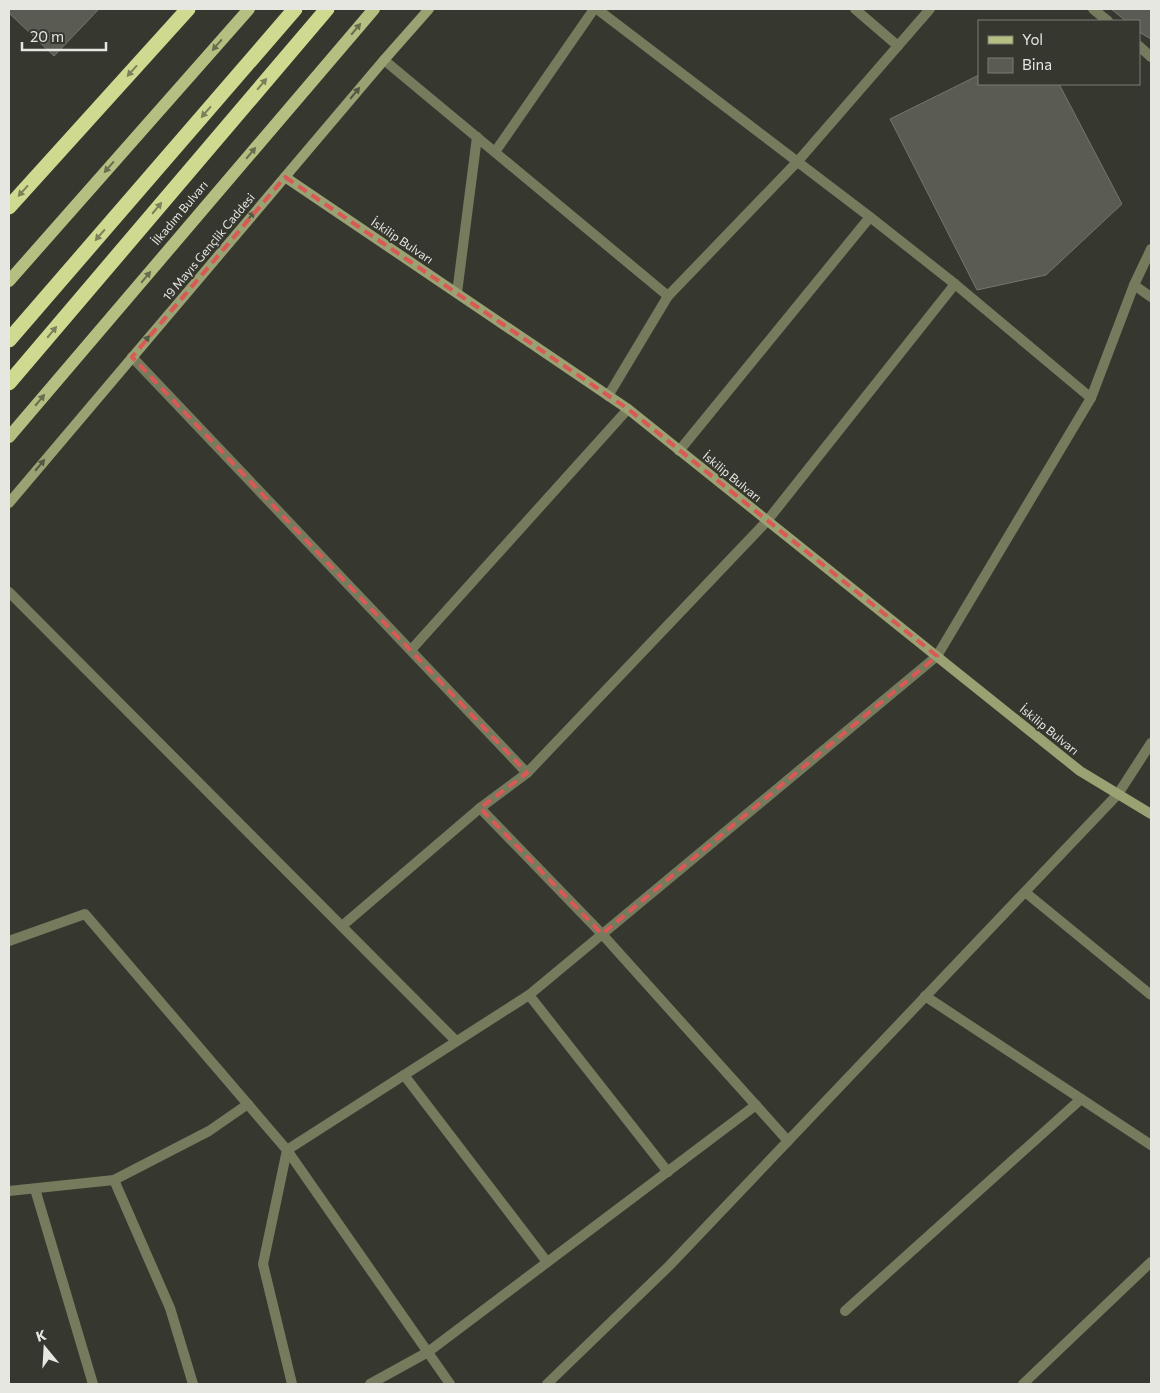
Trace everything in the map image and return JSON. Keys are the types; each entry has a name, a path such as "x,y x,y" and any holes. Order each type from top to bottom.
{"highway":[{"path":"9,207 188,9"},
{"path":"9,340 295,9"},
{"name":"İlkadım Bulvarı","path":"9,382 327,9"}],"main road":[{"path":"9,281 249,9"},
{"name":"İlkadım Bulvarı","path":"9,437 374,9"},
{"name":"19 Mayıs Gençlik Caddesi","path":"9,502 429,9"},
{"name":"İskilip Bulvarı","path":"284,177 628,409 1080,771 1151,814"}],"street":[{"path":"495,152 596,9 870,217 955,284 1091,398"},
{"path":"855,9 898,46"},
{"path":"608,396 668,296 798,161 930,9"},
{"path":"1093,9 1107,20"},
{"path":"1140,47 1151,57"},
{"path":"384,60 668,296"},
{"path":"457,294 477,137"},
{"path":"680,451 870,217"},
{"path":"292,1384 263,1264 287,1150 529,995 937,656 1091,398 1134,285 1151,250"},
{"path":"342,926 480,808 527,773 767,521 955,284"},
{"path":"1134,285 1151,297"},
{"path":"132,357 527,773"},
{"path":"411,650 628,409"},
{"path":"9,592 456,1041"},
{"path":"547,1384 669,1266 1118,794 1151,743"},
{"path":"480,808 602,934 788,1141"},
{"path":"1025,892 1151,995"},
{"path":"9,941 85,914 287,1150 450,1384"},
{"path":"529,995 668,1172"},
{"path":"925,996 1151,1145"},
{"path":"404,1075 547,1262"},
{"path":"845,1310 1081,1099"},
{"path":"9,1191 114,1180 209,1131 248,1104"},
{"path":"370,1384 428,1352 756,1106"},
{"path":"114,1180 170,1308 193,1384"},
{"path":"35,1189 93,1384"},
{"path":"1023,1384 1151,1262"}],"highlighted area":[{"path":"285,177 628,409 937,656 602,934 480,808 527,773 132,357"}],"building":[{"path":"9,9 99,9 54,56 9,13"},
{"path":"1111,9 1151,9 1151,39 1140,33 1140,20 1125,20"},
{"path":"978,75 978,85 1060,85 1122,204 1046,275 977,290 890,119"}]}
